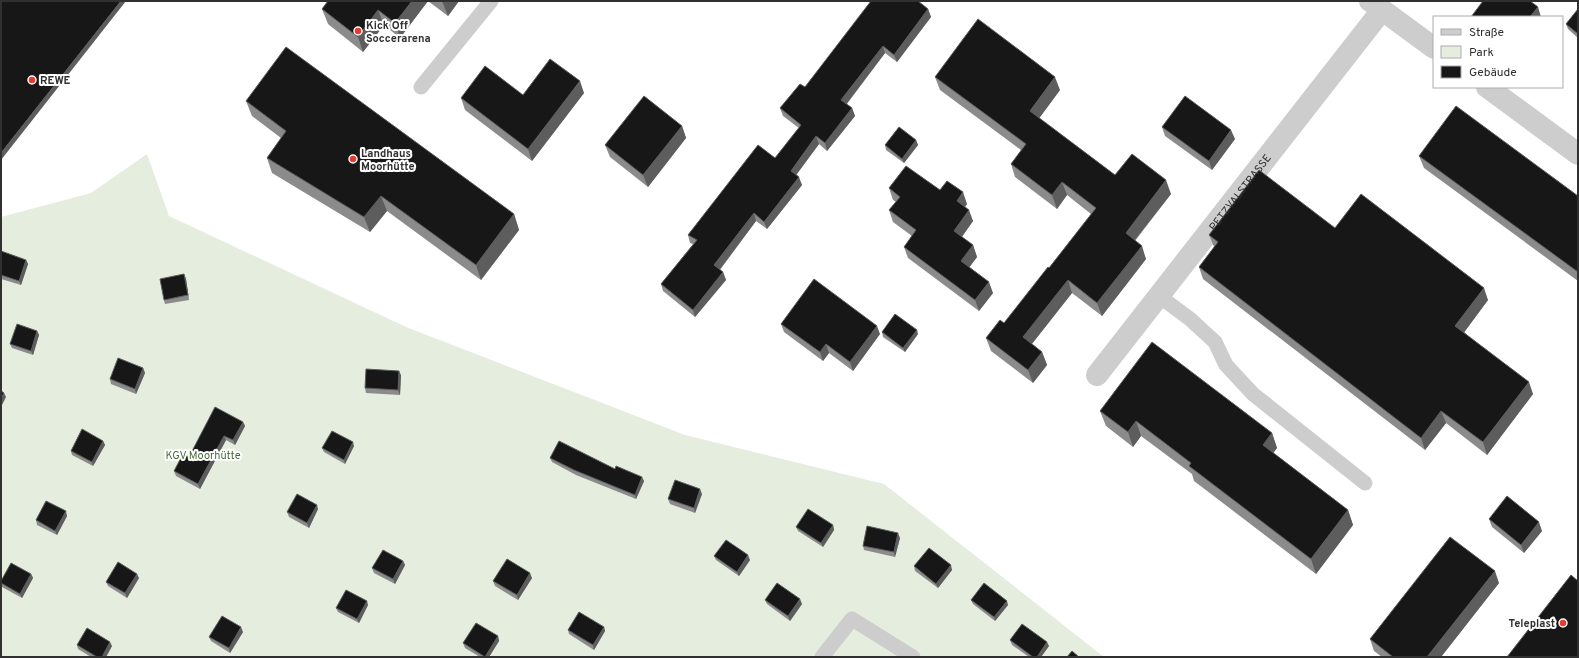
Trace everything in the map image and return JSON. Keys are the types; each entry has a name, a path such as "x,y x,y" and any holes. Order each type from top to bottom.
{"street":[{"name":"PETZVALSTRASSE","path":"1097,375 1159,296 1376,5 1433,47"},
{"path":"1488,88 1578,154"}],"lane":[{"path":"421,87 491,1"},
{"path":"1159,296 1190,318 1215,342 1226,364 1253,394 1365,483"},
{"path":"822,657 852,619 913,657"}],"green space":[{"name":"KGV Moorhütte","path":"147,154 169,216 406,327 685,435 884,484 1104,657 1,657 1,217 91,193"}],"building":[{"name":"REWE","path":"1,1 121,1 1,153"},
{"path":"328,1 412,1 395,23 378,10 358,37 322,9"},
{"path":"871,1 918,1 928,9 894,55 883,46 841,100 852,108 825,143 816,136 791,171 799,177 764,222 754,213 714,265 723,272 693,310 661,284 697,240 688,235 758,145 775,158 801,125 780,108 800,84 805,87"},
{"path":"1483,1 1530,1 1538,7 1531,16 1472,16"},
{"path":"1578,9 1578,34 1566,24"},
{"path":"978,19 1055,77 1030,111 1115,175 1132,154 1166,180 1126,233 1142,246 1097,303 1068,280 1023,337 1042,352 1028,370 986,338 1000,320 1004,323 1096,208 1062,182 1052,195 1011,164 1026,144 935,77"},
{"name":"Landhaus Moorhütte","path":"286,47 514,214 476,265 381,196 364,217 267,158 286,131 246,101"},
{"path":"550,59 580,81 528,149 461,98 485,66 523,95"},
{"path":"644,96 682,126 643,175 605,145"},
{"path":"1185,96 1231,130 1209,161 1162,127"},
{"path":"1456,106 1578,196 1578,272 1419,156"},
{"path":"899,127 916,140 902,159 885,145"},
{"path":"906,166 940,190 947,181 963,192 957,201 969,210 954,231 973,245 961,261 989,282 975,300 904,247 916,230 889,210 900,197 889,188"},
{"path":"1259,170 1335,228 1361,194 1484,288 1455,326 1529,382 1483,442 1441,411 1421,438 1199,267 1218,242 1209,235"},
{"path":"1,251 26,260 19,281 1,275"},
{"path":"184,274 188,295 164,300 160,279"},
{"path":"814,279 877,326 850,362 826,344 820,352 781,324"},
{"path":"895,314 917,330 903,348 882,332"},
{"path":"17,324 37,331 31,351 10,344"},
{"path":"1152,342 1272,433 1263,445 1348,510 1311,559 1189,466 1191,463 1136,421 1128,432 1100,411"},
{"path":"118,358 143,368 135,389 110,379"},
{"path":"366,369 399,371 398,390 365,388"},
{"path":"1,391 4,393 1,399"},
{"path":"215,407 243,422 233,440 224,436 198,484 174,471 183,454 189,457"},
{"path":"82,429 103,441 92,462 71,451"},
{"path":"332,431 353,442 344,460 322,448"},
{"path":"559,441 615,469 616,466 642,477 635,495 574,470 550,458"},
{"path":"675,480 700,489 694,508 668,499"},
{"path":"297,494 317,505 307,523 287,512"},
{"path":"1507,496 1539,522 1521,545 1489,519"},
{"path":"46,501 66,511 55,531 36,520"},
{"path":"808,509 833,525 821,543 796,527"},
{"path":"867,526 898,533 894,552 863,546"},
{"path":"1450,537 1495,571 1427,657 1393,657 1370,639"},
{"path":"726,540 748,555 737,572 714,556"},
{"path":"929,548 951,565 936,584 914,566"},
{"path":"383,550 403,561 393,579 372,568"},
{"path":"507,559 530,573 517,595 493,581"},
{"path":"118,562 137,574 125,593 106,582"},
{"path":"11,563 31,574 20,594 1,583"},
{"name":"Teleplast","path":"1571,575 1578,581 1578,657 1507,657"},
{"path":"777,583 800,599 788,616 765,600"},
{"path":"984,583 1007,601 994,617 971,600"},
{"path":"346,590 367,601 357,619 336,608"},
{"path":"579,612 604,627 593,645 568,630"},
{"path":"222,616 241,627 229,648 209,637"},
{"path":"476,623 498,636 485,657 463,643"},
{"path":"1022,624 1047,642 1037,657 1033,657 1010,640"},
{"path":"87,628 110,642 102,657 97,657 77,645"},
{"path":"1072,651 1079,657 1067,657"}],"place":[{"name":"Kick Off Soccerarena","path":"358,31"},
{"name":"REWE","path":"32,80"},
{"name":"Landhaus Moorhütte","path":"353,159"},
{"name":"Teleplast","path":"1563,623"}]}
